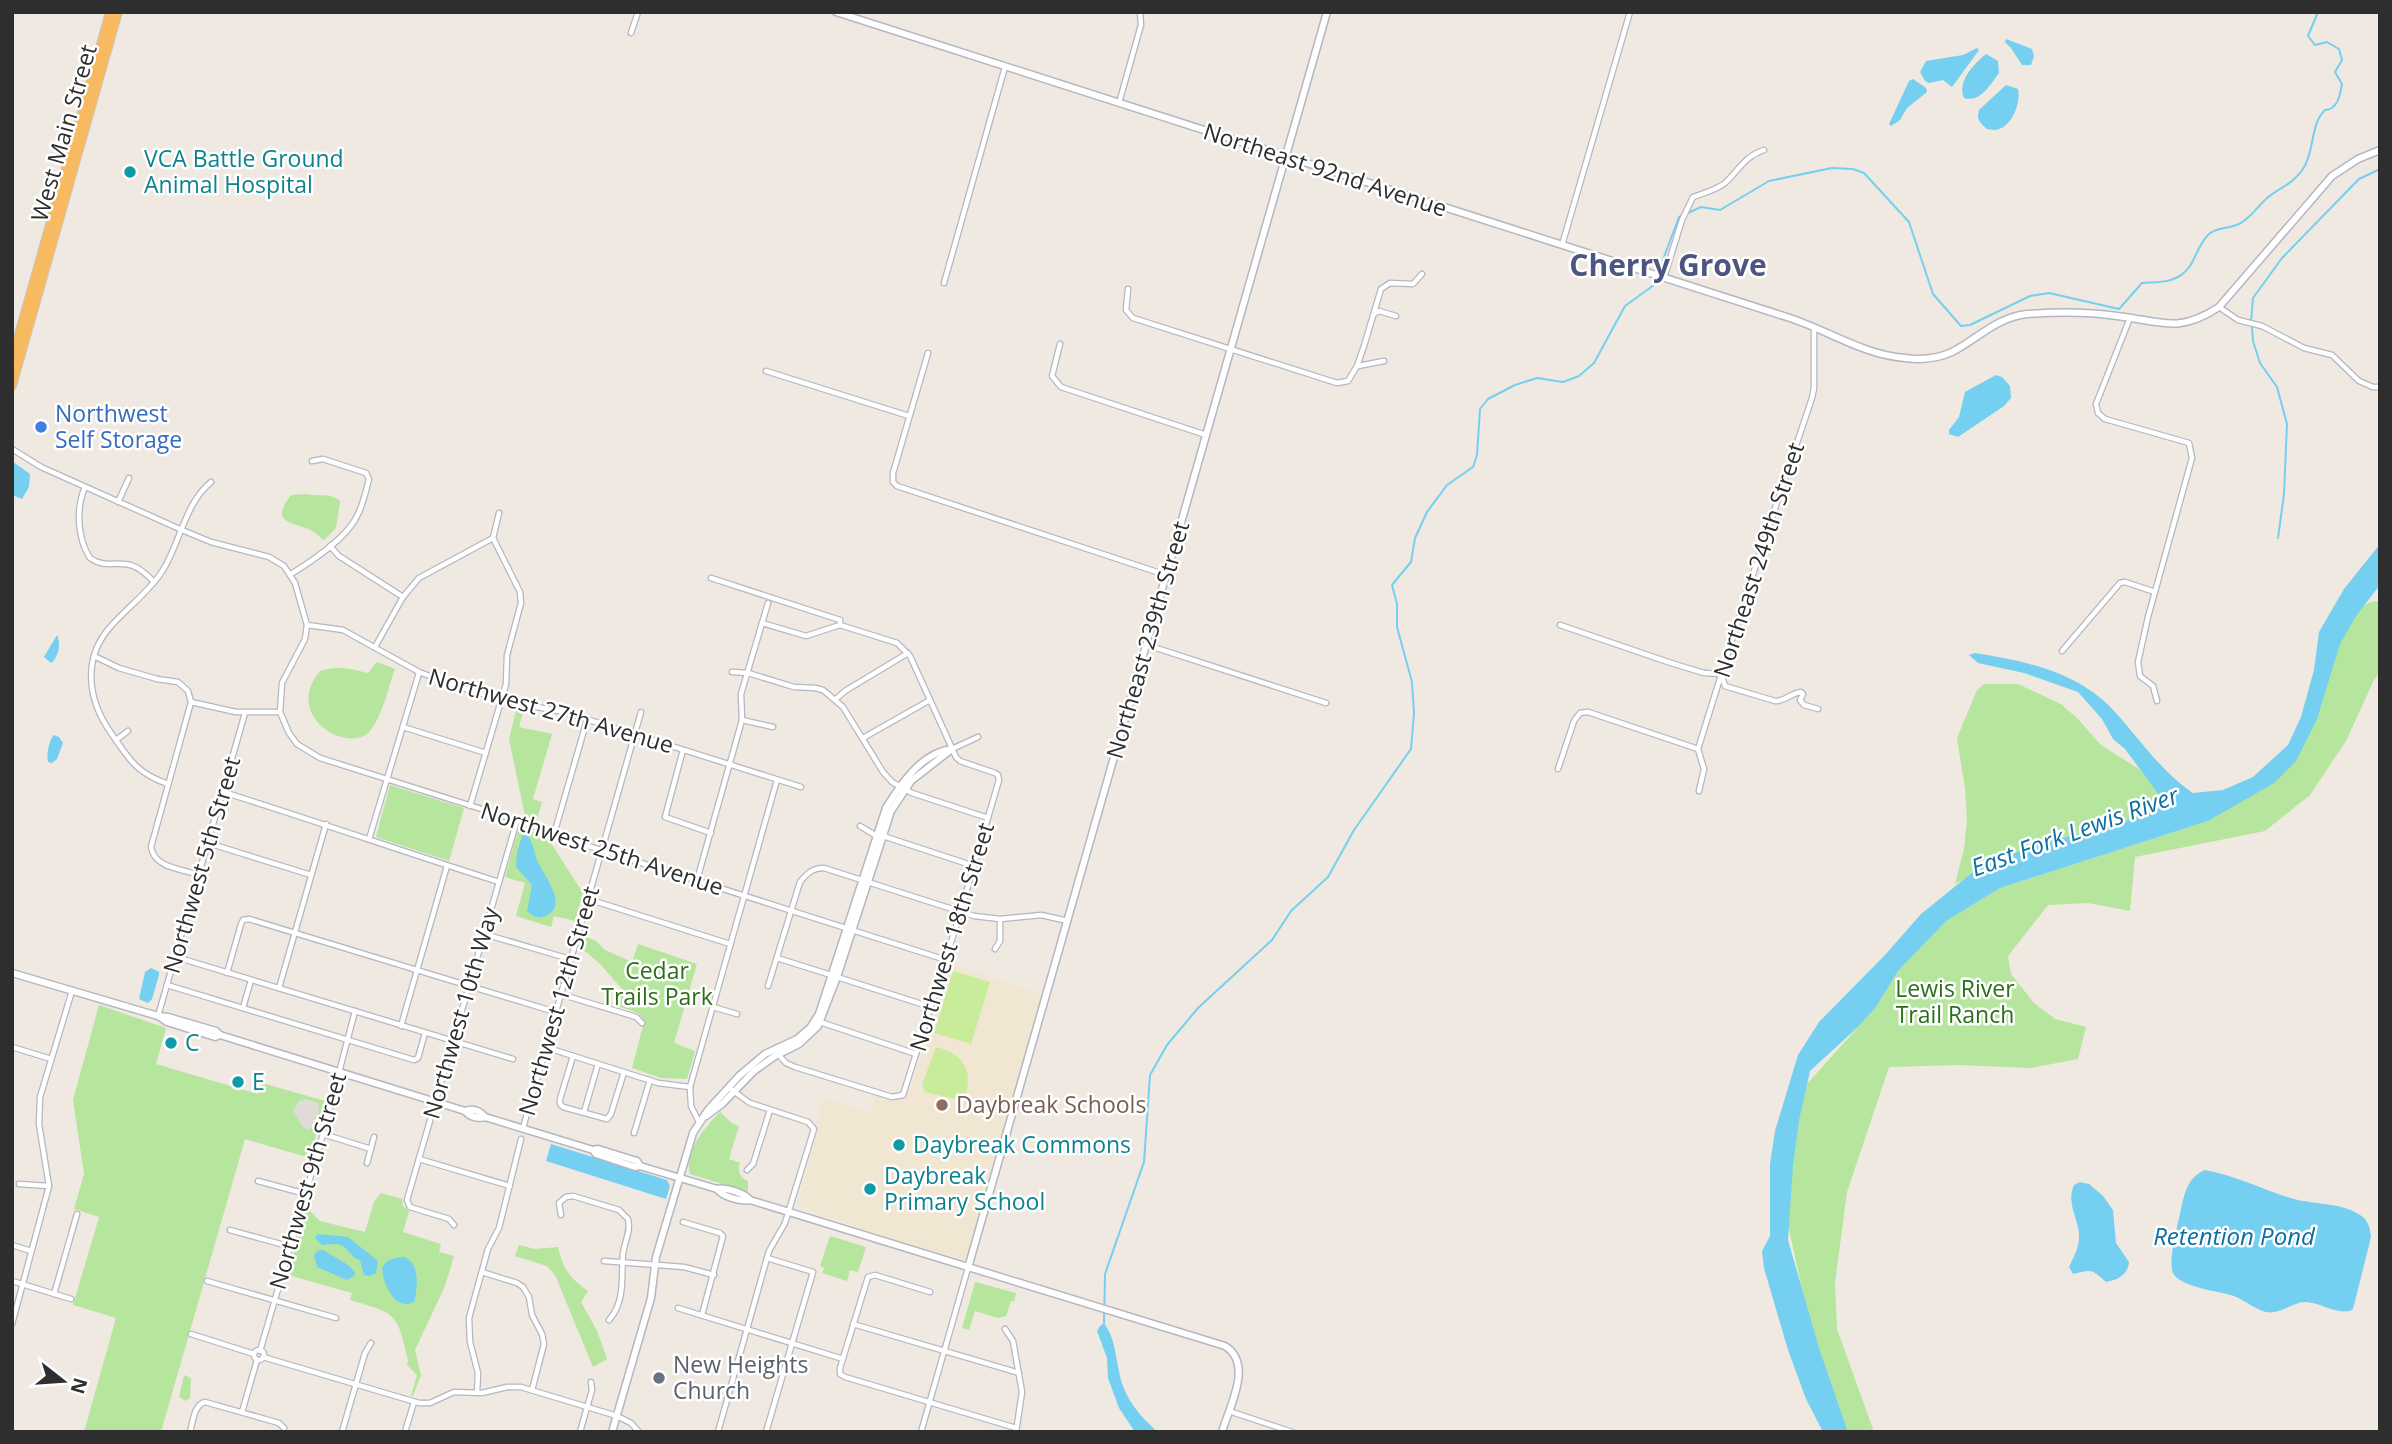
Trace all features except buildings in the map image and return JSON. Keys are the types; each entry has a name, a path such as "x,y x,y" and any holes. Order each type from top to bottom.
{"highway":[{"name":"West Main Street","path":"12,359 110,12"},
{"name":"West Main Street","path":"12,386 118,12"}],"street":[{"path":"631,33 638,12"},
{"name":"Northeast 92nd Avenue","path":"835,12 1814,327 1871,352 1897,358 1931,358 1951,352 1985,330 2016,316 2102,315 2179,324 2204,316 2219,307"},
{"path":"1119,103 1141,25 1140,12"},
{"name":"Northeast 239th Street","path":"968,1268 1327,12"},
{"path":"1562,246 1630,12"},
{"path":"944,283 1005,67"},
{"path":"1664,279 1682,220 1693,197 1723,184 1753,153 1764,150"},
{"path":"2380,150 2358,159 2332,176 2219,307 2238,320 2262,326 2304,348 2332,355 2359,381 2380,387"},
{"path":"1128,289 1126,310 1133,318 1337,383 1348,381 1357,366 1379,292 1384,285 1413,284 1422,274"},
{"path":"1374,314 1379,311 1396,316"},
{"path":"2130,318 2096,404 2098,413 2105,419 2189,443 2192,458 2155,592 2138,668 2140,676 2153,686 2157,701"},
{"name":"Northeast 249th Street","path":"1699,791 1704,769 1698,749 1812,398 1814,327"},
{"path":"1060,344 1052,376 1060,387 1206,435"},
{"path":"928,353 892,474 893,482 901,489 1167,575"},
{"path":"1357,366 1384,361"},
{"path":"766,371 909,416"},
{"path":"12,449 41,467 182,530 211,542 269,557 279,562 291,574 307,625 305,639 282,682 280,712 245,713 191,702"},
{"path":"291,574 330,546 358,515 369,479 368,474 323,459 312,461"},
{"path":"118,502 129,478"},
{"path":"169,784 140,771 116,740 93,701 90,673 101,640 165,568 197,496 211,482"},
{"path":"85,487 78,509 83,542 90,558 103,564 129,563 140,568 155,582"},
{"path":"470,806 506,684 507,655 522,599 494,538 499,513"},
{"path":"376,647 403,597 419,578 494,538"},
{"path":"330,546 340,556 403,597"},
{"path":"711,578 840,620 840,625"},
{"path":"2062,650 2091,613 2120,583 2133,584 2155,592"},
{"path":"697,880 742,720 741,694 768,603"},
{"path":"762,623 806,636 832,625 840,625 902,647 908,653 952,749"},
{"name":"Northwest 27th Avenue","path":"307,625 343,630 419,672 502,699 549,708 801,787"},
{"path":"1560,625 1671,663 1704,673 1721,674 1725,686 1775,701 1780,702 1796,692 1801,692 1803,694 1800,701 1818,709"},
{"path":"1147,645 1326,702"},
{"path":"836,699 908,653"},
{"path":"94,656 119,668 157,680 178,682 188,691 191,702 152,843 153,856 161,863 199,874"},
{"path":"369,839 419,672"},
{"path":"732,672 748,673 789,686 819,689 836,699 850,715 883,772 902,788 988,818"},
{"path":"863,738 930,700"},
{"name":"Northwest 25th Avenue","path":"280,712 289,733 305,751 320,758 946,960"},
{"name":"Northwest 12th Street","path":"523,1128 642,712"},
{"path":"1558,769 1574,721 1580,713 1588,712 1698,749"},
{"name":"Northwest 5th Street","path":"158,1016 245,713"},
{"path":"554,834 587,720"},
{"path":"742,720 773,727"},
{"path":"403,727 486,753"},
{"path":"116,740 128,731"},
{"path":"612,1432 651,1298 655,1264 688,1145 708,1110 731,1090 759,1058 776,1053 818,1022 886,808 921,765 937,754 978,737"},
{"name":"Northwest 18th Street","path":"776,1053 786,1063 795,1067 892,1097 900,1096 905,1091 974,866 998,775 960,761 952,749"},
{"path":"683,750 664,815 668,820 711,833"},
{"path":"702,1120 691,1106 690,1087 777,780"},
{"path":"223,792 499,882"},
{"name":"Northwest 10th Way","path":"454,1225 449,1219 408,1205 407,1200 517,820"},
{"path":"279,988 326,824"},
{"path":"860,826 879,835 974,866"},
{"path":"208,843 311,875"},
{"path":"401,1026 447,866"},
{"path":"768,986 800,882 811,871 824,868 960,913 1000,919 1041,915 1068,921"},
{"path":"588,899 731,944"},
{"path":"227,973 243,920 249,919 555,1012"},
{"path":"995,949 1000,941 1000,919"},
{"path":"484,934 570,960"},
{"path":"176,957 513,1059"},
{"path":"777,958 931,1007"},
{"path":"12,973 158,1016 167,1022 215,1037 220,1035 435,1101 465,1111 468,1115 485,1117 593,1150 598,1149 637,1161 640,1166 717,1189 721,1194 733,1198 750,1200 1217,1343 1234,1353 1240,1368 1222,1432"},
{"path":"243,1008 251,980"},
{"path":"167,985 414,1060 418,1058 425,1033"},
{"path":"12,1324 49,1186 38,1110 72,991"},
{"path":"560,994 636,1017 642,1023"},
{"path":"713,1006 737,1014"},
{"name":"Northwest 9th Street","path":"260,1351 306,1195 355,1012"},
{"path":"818,1022 916,1054"},
{"path":"12,1047 51,1059"},
{"path":"545,1047 650,1080 690,1087"},
{"path":"573,1056 560,1104 606,1119 609,1118 624,1072"},
{"path":"584,1112 598,1063"},
{"path":"634,1133 650,1080"},
{"path":"718,1432 767,1258 789,1212 813,1127 808,1122 746,1101 731,1090"},
{"path":"747,1170 753,1164 770,1110"},
{"path":"323,1134 371,1149"},
{"path":"367,1163 374,1137"},
{"name":"Northwest 12th Street","path":"477,1393 478,1373 468,1328 490,1245 499,1228 521,1139"},
{"path":"419,1159 510,1186"},
{"path":"258,1181 306,1195"},
{"path":"19,1184 49,1186"},
{"path":"561,1214 559,1203 573,1196 620,1210 627,1217 629,1227 620,1294 615,1313 609,1320"},
{"path":"54,1294 77,1214"},
{"path":"683,1222 719,1232 723,1236 702,1315"},
{"path":"230,1230 290,1247"},
{"path":"12,1245 31,1251"},
{"path":"766,1432 813,1272 767,1258"},
{"path":"604,1261 687,1267 714,1275"},
{"path":"921,1432 968,1268"},
{"path":"482,1272 517,1283 525,1290 532,1315 544,1339 543,1352 531,1390"},
{"path":"930,1292 870,1275 866,1280 840,1374 1016,1430 1021,1395 1013,1341 1005,1329"},
{"path":"12,1281 71,1298"},
{"path":"207,1281 336,1318"},
{"path":"678,1308 843,1359"},
{"path":"853,1324 1018,1373"},
{"path":"191,1334 254,1353 260,1351 263,1357"},
{"path":"342,1432 365,1353 371,1342"},
{"path":"242,1412 257,1360 254,1353"},
{"path":"257,1360 263,1357 414,1402 430,1403 454,1392 494,1392 507,1387 531,1390 617,1416 631,1423 639,1432"},
{"path":"580,1432 592,1390 591,1382"},
{"path":"190,1432 197,1408 202,1402 279,1423 285,1428"},
{"path":"405,1432 414,1402"},
{"path":"1228,1410 1292,1432"}],"shaded area":[{"name":"Daybreak Schools","path":"950,963 1044,995 969,1258 961,1263 889,1240 797,1205 819,1127 817,1118 823,1098 870,1113 877,1092 903,1097 906,1095 911,1088"},
{"path":"306,1099 318,1103 319,1107 317,1123 307,1130 293,1110 299,1101"}],"green space":[{"path":"291,495 328,496 340,501 336,528 324,540 311,530 287,521 282,514"},
{"name":"Lewis River Trail Ranch","path":"2380,601 2380,673 2374,680 2346,741 2310,795 2265,831 2135,857 2130,911 2088,903 2048,905 2008,956 2011,974 2034,1003 2055,1019 2086,1027 2078,1059 2030,1068 1959,1065 1889,1067 1847,1192 1835,1283 1837,1329 1874,1432 1848,1432 1809,1321 1787,1220 1793,1148 1807,1084 1876,1007 1898,971 1945,921 2000,888 2208,821 2288,755 2336,642 2360,608 2370,602"},
{"path":"377,662 395,669 375,725 360,737 348,738 335,735 323,727 314,717 309,703 310,688 320,671 339,668 368,673"},
{"path":"1984,684 2018,684 2061,704 2101,745 2139,769 2161,796 2160,807 2132,819 2030,847 1955,884 1964,849 1967,820 1957,738 1977,690"},
{"path":"517,707 524,708 519,727 552,734 533,799 542,802 537,820 525,816 509,739"},
{"path":"390,785 464,808 449,861 376,837"},
{"path":"519,826 547,837 583,893 575,921 554,916 551,927 516,916 525,883 505,877"},
{"name":"Cedar Trails Park","path":"581,936 595,940 605,950 632,962 638,944 697,964 674,1043 695,1051 687,1079 661,1078 632,1068 643,1018 634,1011 617,1006 622,989 601,965 579,946"},
{"path":"953,971 990,982 971,1044 934,1033"},
{"path":"99,1005 166,1028 156,1064 258,1094 262,1083 325,1101 310,1158 245,1139 161,1432 84,1432 116,1318 73,1305 99,1217 74,1209 84,1174 73,1100"},
{"path":"936,1047 954,1055 965,1066 968,1082 963,1101 925,1092 922,1085"},
{"path":"720,1112 739,1126 729,1159 740,1163 739,1171 748,1181 748,1192 690,1174 693,1148"},
{"path":"381,1193 402,1199 403,1206 409,1211 403,1232 441,1244 439,1252 454,1256 445,1286 415,1350 421,1375 413,1396 417,1375 407,1365 401,1332 392,1317 386,1312 350,1300 352,1293 288,1275 306,1207 320,1221 365,1232 374,1202"},
{"path":"830,1236 866,1247 858,1272 850,1270 847,1281 822,1273 824,1268 820,1266"},
{"path":"519,1245 535,1249 558,1247 568,1272 588,1291 581,1302 597,1331 607,1359 593,1367 555,1275 547,1266 515,1256"},
{"path":"975,1282 1016,1293 1006,1316 998,1318 975,1311 969,1330 962,1328"},
{"path":"184,1375 191,1378 190,1398 185,1401 179,1397"}],"water":[{"path":"2006,39 2032,49 2034,56 2031,65 2022,65 2005,42"},
{"path":"1977,48 1979,50 1952,87 1943,80 1929,83 1920,72 1926,61 1963,55"},
{"path":"1986,54 1998,61 1999,73 1980,95 1964,98 1962,92 1965,79"},
{"path":"1913,79 1926,88 1927,92 1907,108 1900,120 1891,126 1889,124 1909,81"},
{"path":"2006,85 2018,89 2015,112 2004,127 1987,129 1979,121 1979,110"},
{"path":"1996,375 2002,377 2010,386 2011,398 2004,406 1958,437 1949,434 1959,417 1965,392"},
{"path":"12,461 30,474 29,487 22,499 12,495"},
{"path":"2380,544 2380,585 2356,616 2340,644 2317,719 2296,761 2274,783 2208,821 2000,888 1946,921 1898,971 1876,1007 1859,1026 1810,1071 1793,1165 1788,1240 1819,1348 1848,1432 1823,1432 1806,1399 1788,1350 1764,1268 1762,1251 1770,1236 1770,1164 1775,1131 1798,1055 1819,1022 1921,914 1978,868 2030,847 2132,819 2160,807 2162,799 2125,749 2113,739 2102,719 2078,692 2024,673 1978,663 1969,655 1975,653 2051,670 2085,687 2101,698 2161,765 2193,793 2223,790 2253,777 2288,745 2301,717 2314,670 2319,632 2344,589"},
{"path":"57,635 58,650 51,663 44,657"},
{"path":"54,735 63,743 57,759 52,763 48,762 47,756"},
{"path":"527,834 555,899 555,907 551,913 542,917 527,911 532,885 516,867 522,836"},
{"path":"151,968 159,972 159,975 152,999 148,1003 139,999 145,972"},
{"path":"551,1144 667,1180 670,1186 666,1199 546,1161"},
{"name":"Retention Pond","path":"2205,1170 2294,1199 2347,1209 2363,1217 2369,1226 2371,1237 2353,1309 2337,1311 2307,1302 2277,1312 2266,1312 2233,1296 2198,1287 2177,1278 2172,1268 2172,1253 2183,1201 2190,1183"},
{"path":"2080,1182 2089,1184 2103,1196 2113,1210 2116,1243 2129,1262 2124,1274 2114,1280 2106,1282 2091,1271 2073,1274 2069,1267 2079,1239 2071,1198 2074,1185"},
{"path":"318,1234 348,1237 378,1261 376,1273 364,1275 360,1260 339,1245 322,1245 315,1238"},
{"path":"323,1250 348,1265 355,1272 354,1276 347,1280 317,1267 314,1256 317,1251"},
{"path":"404,1257 413,1264 417,1276 414,1302 407,1304 396,1300 392,1295 385,1283 382,1269 390,1260"},
{"path":"1104,1323 1113,1340 1121,1380 1128,1397 1144,1419 1158,1432 1135,1432 1119,1408 1108,1378 1107,1358 1097,1331"}],"waterway":[{"path":"1688,213 1701,207 1720,210 1769,181 1832,168 1853,169 1864,173 1909,222 1933,294 1961,326 1970,325 2030,296 2049,293 2119,309 2142,283 2170,280 2184,273 2209,234 2243,222 2303,169 2320,116 2336,104 2342,84 2335,72 2342,60 2339,49 2327,42 2315,45 2308,36 2318,12"},
{"path":"2251,321 2253,298 2282,258 2359,179 2380,169"},
{"path":"1658,273 1679,217 1683,215"},
{"path":"1104,1323 1105,1274 1144,1162 1150,1075 1167,1045 1198,1008 1272,940 1291,911 1328,877 1354,830 1411,749 1414,713 1412,682 1397,627 1397,604 1392,585 1411,562 1415,538 1427,512 1447,485 1473,467 1477,455 1480,409 1488,399 1515,385 1537,378 1563,382 1579,376 1594,363 1625,306 1654,285 1656,278"},
{"path":"2252,327 2260,363 2277,387 2287,424 2284,494 2278,538"}],"place":[{"name":"VCA Battle Ground Animal Hospital","path":"130,172"},
{"name":"Northwest Self Storage","path":"41,427"},
{"name":"C","path":"171,1043"},
{"name":"E","path":"238,1082"},
{"name":"Daybreak Schools","path":"942,1105"},
{"name":"Daybreak Commons","path":"899,1145"},
{"name":"Daybreak Primary School","path":"870,1189"},
{"name":"New Heights Church","path":"659,1378"}],"district":[{"name":"Cherry Grove","path":"1668,266"}],"water label":[{"name":"East Fork Lewis River","path":"2075,832"}]}
